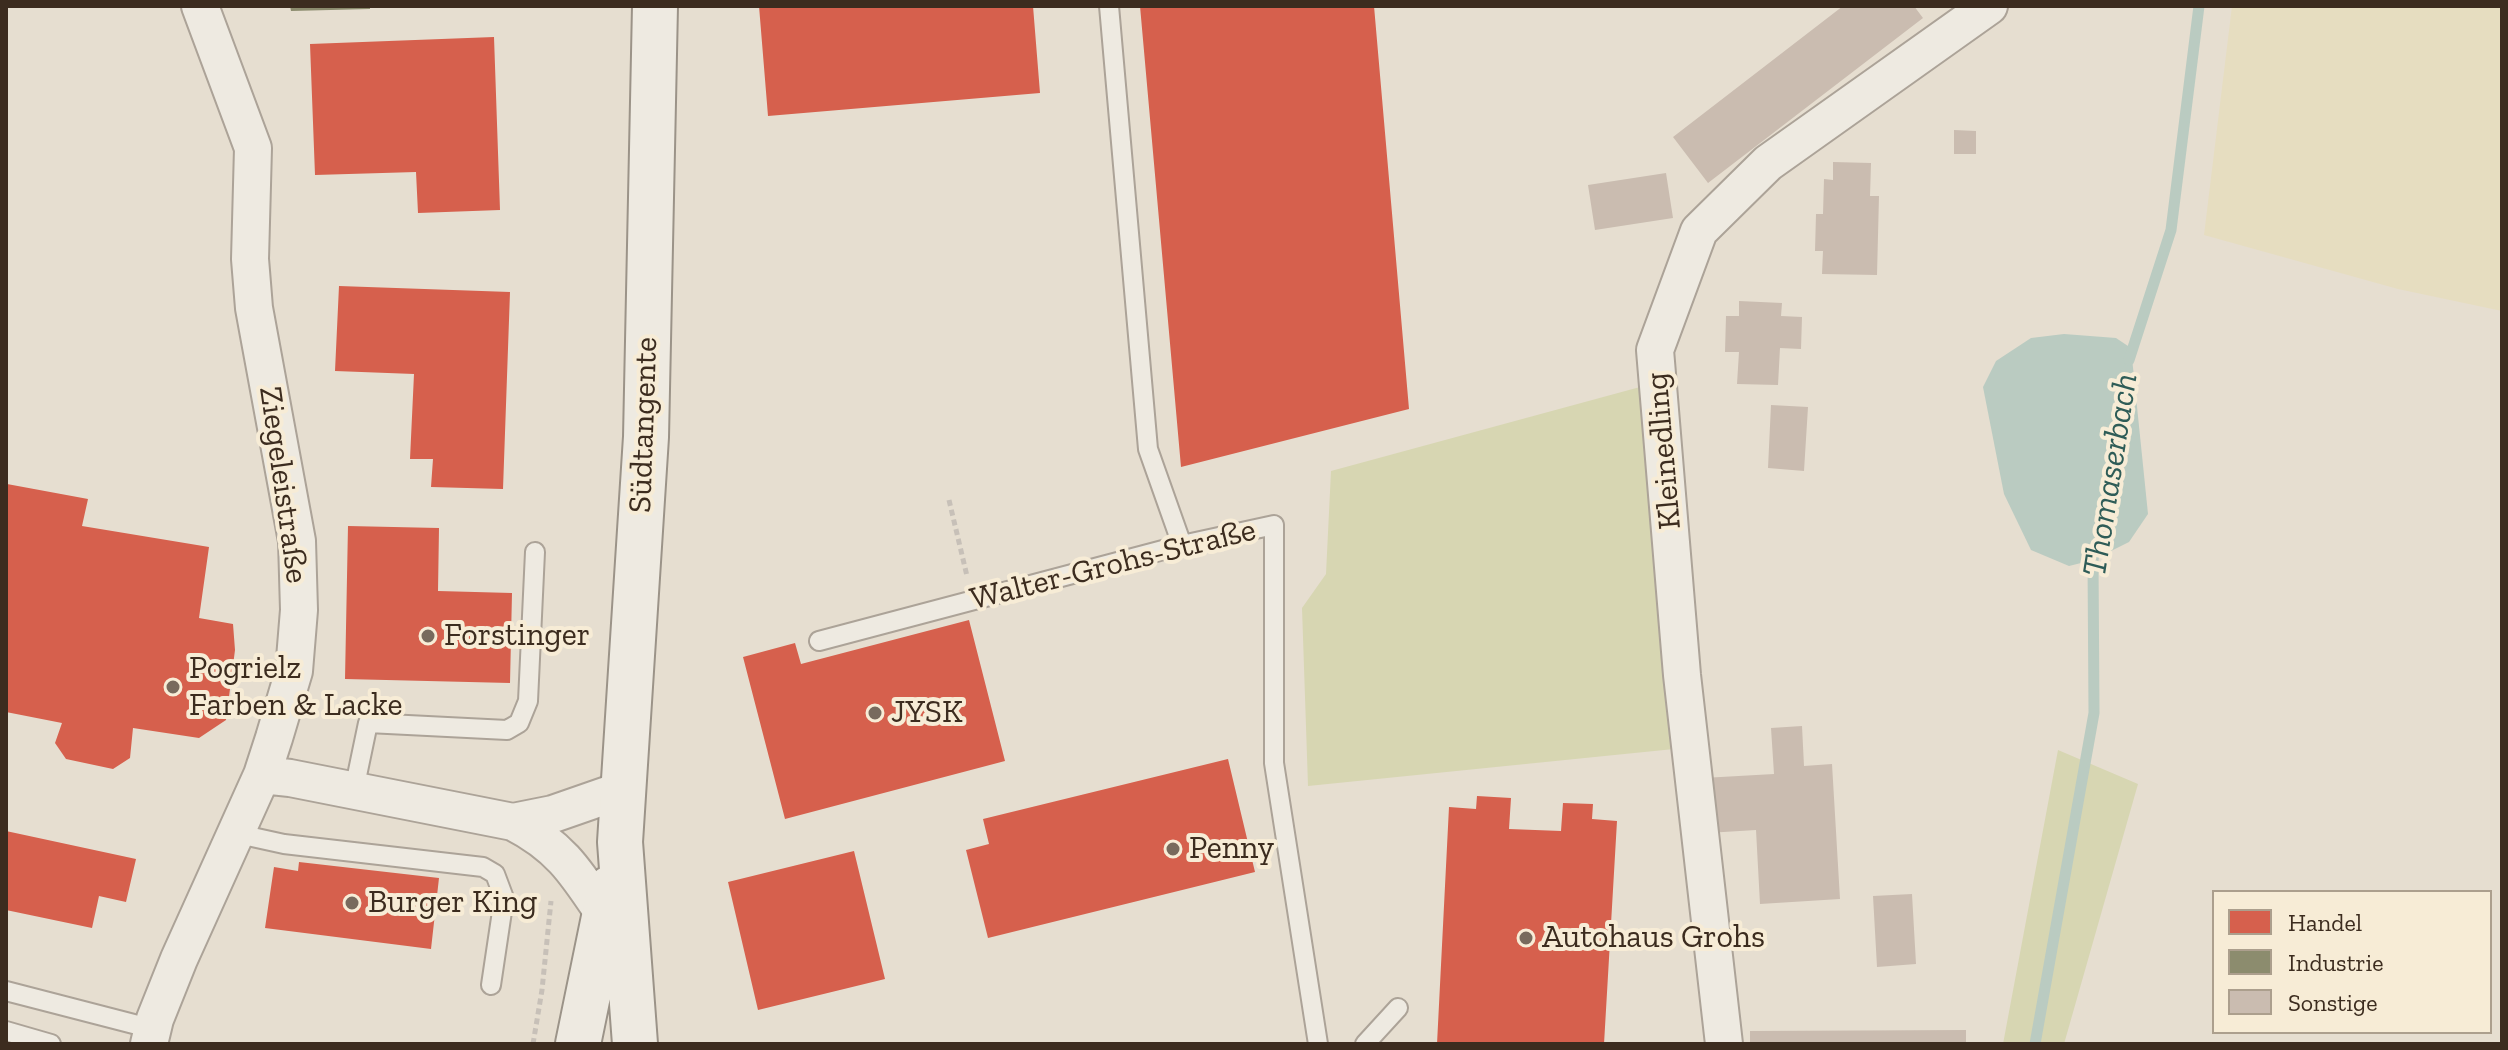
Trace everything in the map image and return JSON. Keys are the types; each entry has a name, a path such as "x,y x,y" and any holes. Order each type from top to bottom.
{"main road":[{"name":"Südtangente","path":"635,1044 620,842 646,437 655,6"},
{"name":"Südtangente","path":"578,1044 620,842"}],"street":[{"name":"Ziegeleistraße","path":"151,1037 179,959 262,775 294,671 299,610 297,541 254,308 250,259 253,148 200,6"},
{"name":"Kleinedling","path":"1724,1044 1682,675 1655,350 1699,231 1768,163 1989,6"},
{"path":"262,775 513,822 536,834 561,855 604,914"},
{"path":"513,822 553,814 622,790"}],"lane":[{"path":"1109,6 1148,449 1182,545"},
{"name":"Walter-Grohs-Straße","path":"819,641 1182,545 1274,525 1274,763 1318,1044"},
{"path":"354,790 368,723 507,730 519,723 528,701 535,552"},
{"path":"234,833 284,844 483,867 495,874 504,898 491,985"},
{"path":"6,991 151,1037"},
{"path":"1365,1044 1398,1008"},
{"path":"6,1031 51,1044"}],"path":[{"path":"949,500 973,600"}],"shaded area":[{"path":"2232,6 2502,6 2502,311 2398,289 2204,235"}],"green space":[{"path":"1640,387 1674,749 1308,786 1302,608 1326,574 1331,471"},
{"path":"2058,750 2138,784 2064,1044 2003,1044"}],"water":[{"path":"2064,334 2116,338 2131,348 2148,514 2129,542 2093,560 2069,566 2031,550 2004,494 1983,387 1996,361 2031,338"}],"building: Handel":[{"path":"759,6 1033,6 1040,93 768,116"},
{"path":"1140,6 1374,6 1409,409 1181,467"},
{"path":"494,37 500,210 418,213 416,172 315,175 310,44"},
{"path":"339,286 510,292 503,489 431,487 433,459 410,459 414,374 335,371"},
{"path":"7,484 88,499 82,526 209,547 199,618 233,624 235,650 226,720 199,738 133,728 130,758 113,769 66,759 55,743 62,723 6,712"},
{"name":"Forstinger","path":"348,526 439,528 438,591 512,593 510,683 345,679"},
{"name":"JYSK","path":"969,620 1005,761 785,819 743,657 795,643 801,664"},
{"path":"1228,759 1255,872 988,938 966,850 989,844 983,819"},
{"name":"Autohaus Grohs","path":"1477,796 1511,798 1509,829 1561,831 1563,803 1593,804 1592,819 1617,821 1604,1044 1437,1044 1449,807 1476,809"},
{"path":"6,831 136,859 126,902 99,896 92,928 6,910"},
{"path":"854,851 885,979 758,1010 728,882"},
{"name":"Burger King","path":"299,862 439,878 431,949 265,928 274,867 298,871"}],"building: Industrie":[{"path":"290,6 370,6 370,9 291,11"}],"building: Sonstige":[{"path":"1843,6 1914,6 1923,18 1708,183 1673,137"},
{"path":"1954,130 1976,131 1976,154 1954,154"},
{"path":"1833,162 1871,163 1870,196 1879,196 1877,275 1822,274 1823,251 1815,251 1816,214 1823,214 1824,179 1833,180"},
{"path":"1666,173 1673,218 1595,230 1588,185"},
{"path":"1739,301 1782,303 1781,316 1802,317 1801,349 1780,348 1778,385 1737,384 1739,352 1725,352 1726,316 1739,316"},
{"path":"1771,405 1808,407 1804,471 1768,468"},
{"path":"1802,726 1804,766 1832,764 1840,899 1760,904 1756,830 1707,833 1703,778 1774,774 1771,728"},
{"path":"1912,894 1916,964 1877,967 1873,896"},
{"path":"1966,1030 1966,1044 1750,1044 1750,1031"}],"waterway":[{"name":"Thomaserbach","path":"2129,360 2171,230 2199,6"},
{"name":"Thomaserbach","path":"2035,1044 2094,713 2095,546"}],"place":[{"name":"Forstinger","path":"428,636"},
{"name":"Pogrielz Farben & Lacke","path":"173,687"},
{"name":"JYSK","path":"875,713"},
{"name":"Penny","path":"1173,849"},
{"name":"Burger King","path":"352,903"},
{"name":"Autohaus Grohs","path":"1526,938"}]}
